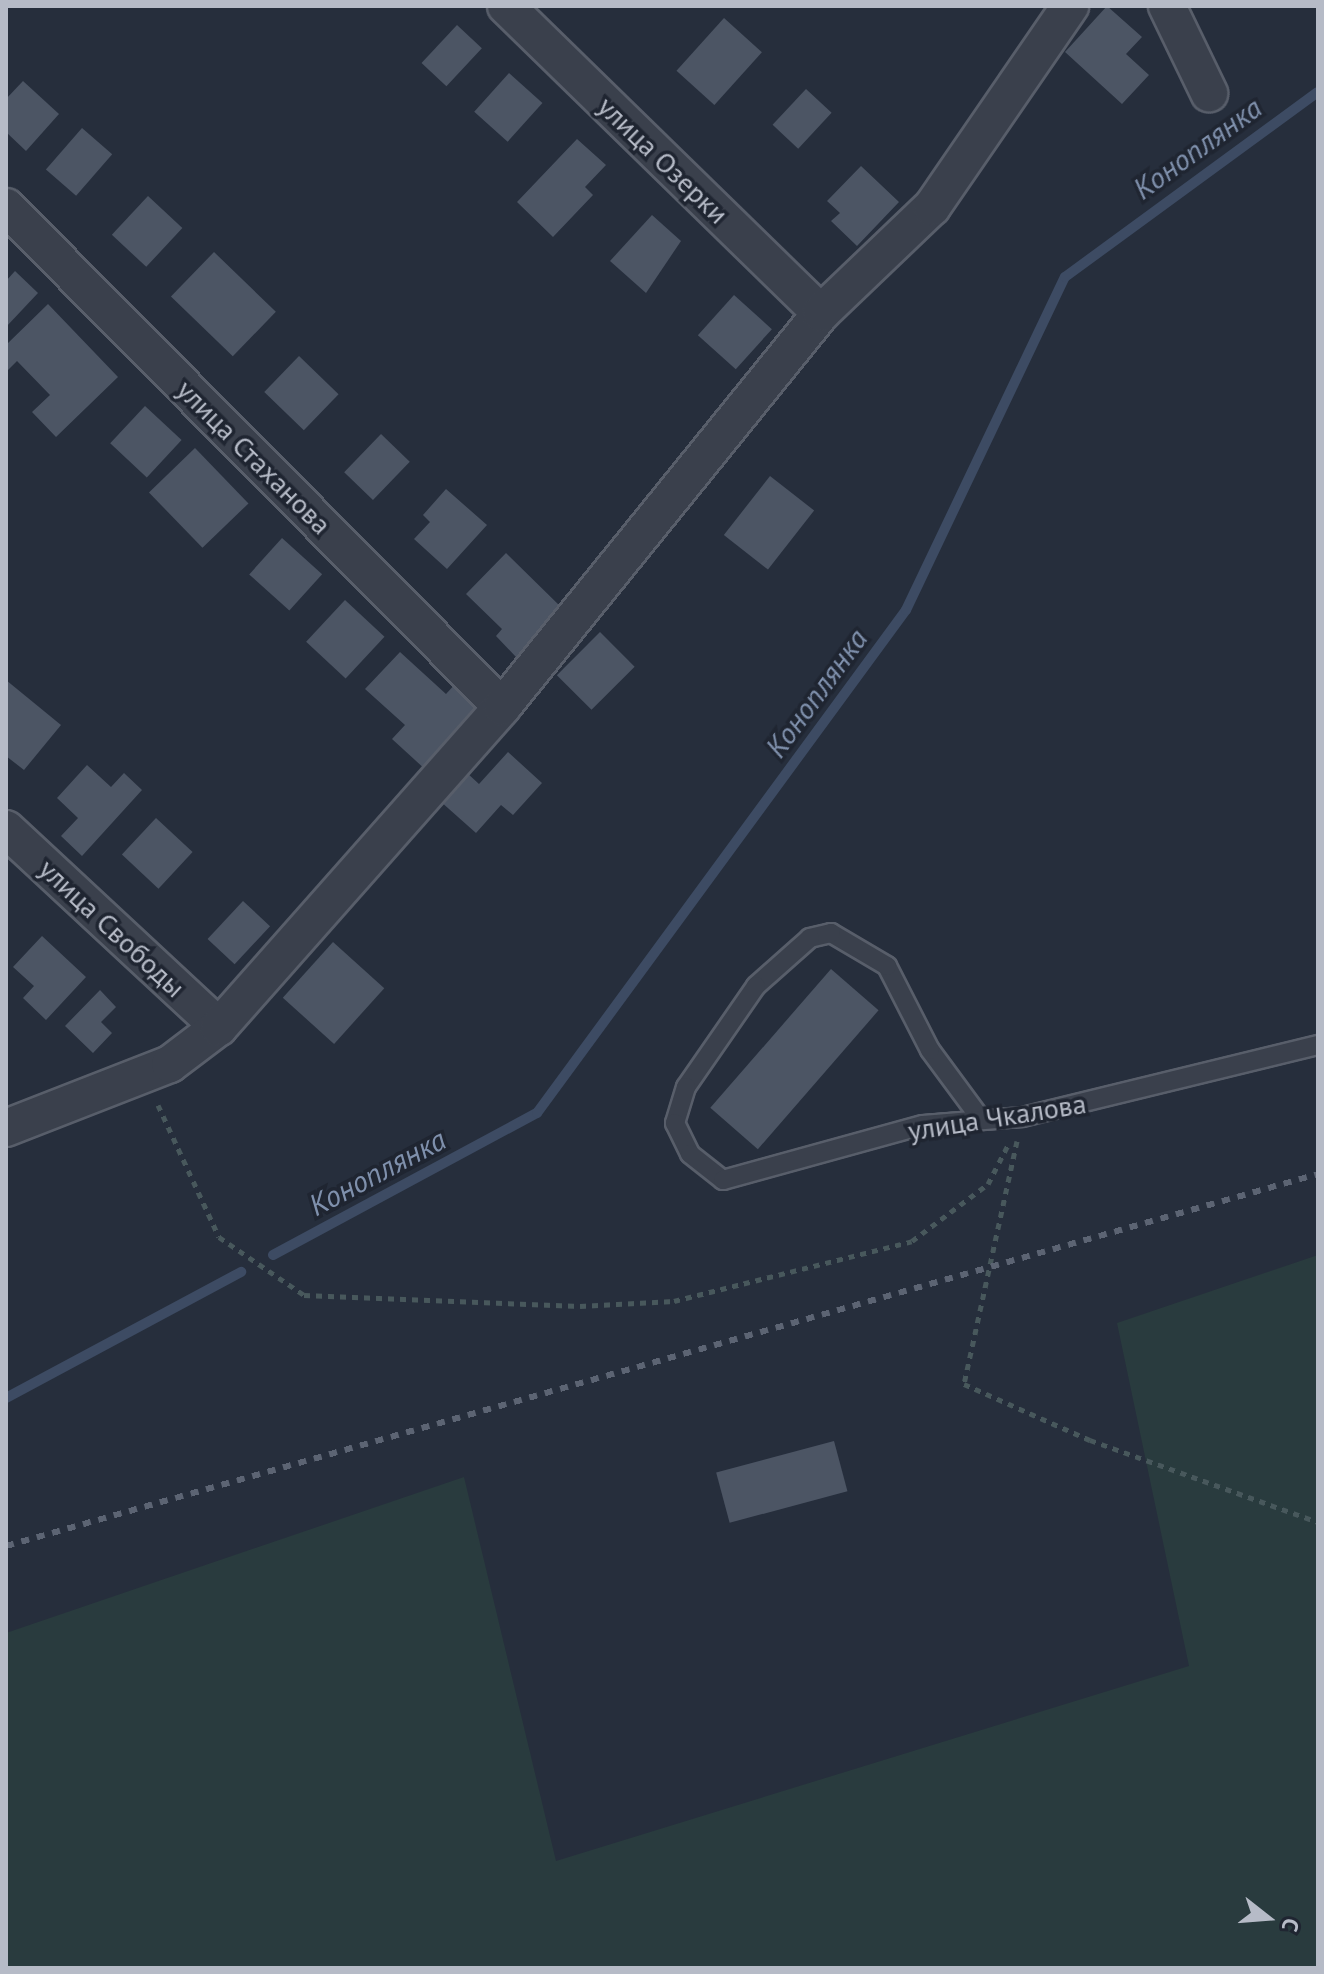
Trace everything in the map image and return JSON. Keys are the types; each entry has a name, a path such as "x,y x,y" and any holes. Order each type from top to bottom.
{"street":[{"name":"улица Озерки","path":"506,6 821,313"},
{"path":"6,1128 144,1074 219,1027 502,707 821,313 932,207 1070,6"},
{"path":"1167,6 1209,93"},
{"name":"улица Стаханова","path":"6,207 502,707"},
{"name":"улица Свободы","path":"6,829 219,1027"}],"lane":[{"name":"улица Чкалова","path":"978,1115 930,1050 887,966 857,942 831,933 810,938 756,986 686,1087 675,1123 690,1154 723,1180 978,1115 1022,1117 1318,1045"}],"path":[{"path":"144,1074 219,1237 304,1295 580,1306 674,1301 801,1273 912,1241 988,1184 1022,1117"},
{"path":"1022,1117 964,1384 1090,1440 1318,1522"}],"shaded area":[{"path":"1318,1255 1318,1968 6,1968 6,1633 464,1477 556,1861 1189,1666 1117,1323"}],"building":[{"path":"1107,6 1142,37 1126,54 1149,75 1122,104 1065,52"},
{"path":"724,18 762,52 714,105 676,71"},
{"path":"457,25 482,48 446,86 422,63"},
{"path":"509,73 542,103 508,142 474,112"},
{"path":"23,81 59,114 26,151 6,132 6,99"},
{"path":"806,89 832,113 798,149 773,125"},
{"path":"82,128 112,154 76,196 46,170"},
{"path":"577,139 606,165 585,187 593,195 553,237 517,202"},
{"path":"861,166 899,202 857,246 831,221 840,213 827,201"},
{"path":"148,196 182,228 146,267 112,235"},
{"path":"652,215 681,241 646,293 610,261"},
{"path":"214,252 276,312 233,356 171,297"},
{"path":"15,271 38,293 6,327 6,281"},
{"path":"734,295 772,329 736,369 698,335"},
{"path":"48,304 118,377 56,437 32,412 50,395 17,361 6,372 6,345"},
{"path":"299,356 339,394 304,430 264,392"},
{"path":"145,406 182,440 147,477 110,443"},
{"path":"381,434 410,462 373,500 344,472"},
{"path":"195,448 248,503 202,548 149,492"},
{"path":"770,476 814,510 768,570 724,535"},
{"path":"446,489 487,525 447,569 414,539 430,522 423,515"},
{"path":"282,538 322,574 289,611 249,574"},
{"path":"506,553 563,609 516,657 496,636 502,629 466,594"},
{"path":"345,600 384,637 346,679 306,642"},
{"path":"600,632 635,667 592,710 557,675"},
{"path":"400,652 446,694 457,682 486,708 427,771 392,739 405,725 365,689"},
{"path":"6,680 61,725 24,770 6,756"},
{"path":"508,752 542,783 513,815 501,805 476,833 440,801 466,772 479,784"},
{"path":"87,765 111,787 124,773 142,790 82,856 61,836 78,818 57,798"},
{"path":"156,818 193,852 158,889 122,855"},
{"path":"243,901 270,926 235,964 208,939"},
{"path":"42,936 86,977 46,1020 23,998 34,986 13,967"},
{"path":"333,942 384,988 334,1044 283,998"},
{"path":"831,969 879,1010 758,1149 710,1108"},
{"path":"100,990 116,1007 101,1022 112,1033 93,1053 65,1026"},
{"path":"834,1441 847,1491 730,1523 716,1473"}],"waterway":[{"name":"Коноплянка","path":"273,1255 537,1113 906,610 1065,277 1318,92"},
{"name":"Коноплянка","path":"6,1398 241,1272"}],"railway":[{"path":"6,1546 1318,1174"}]}
